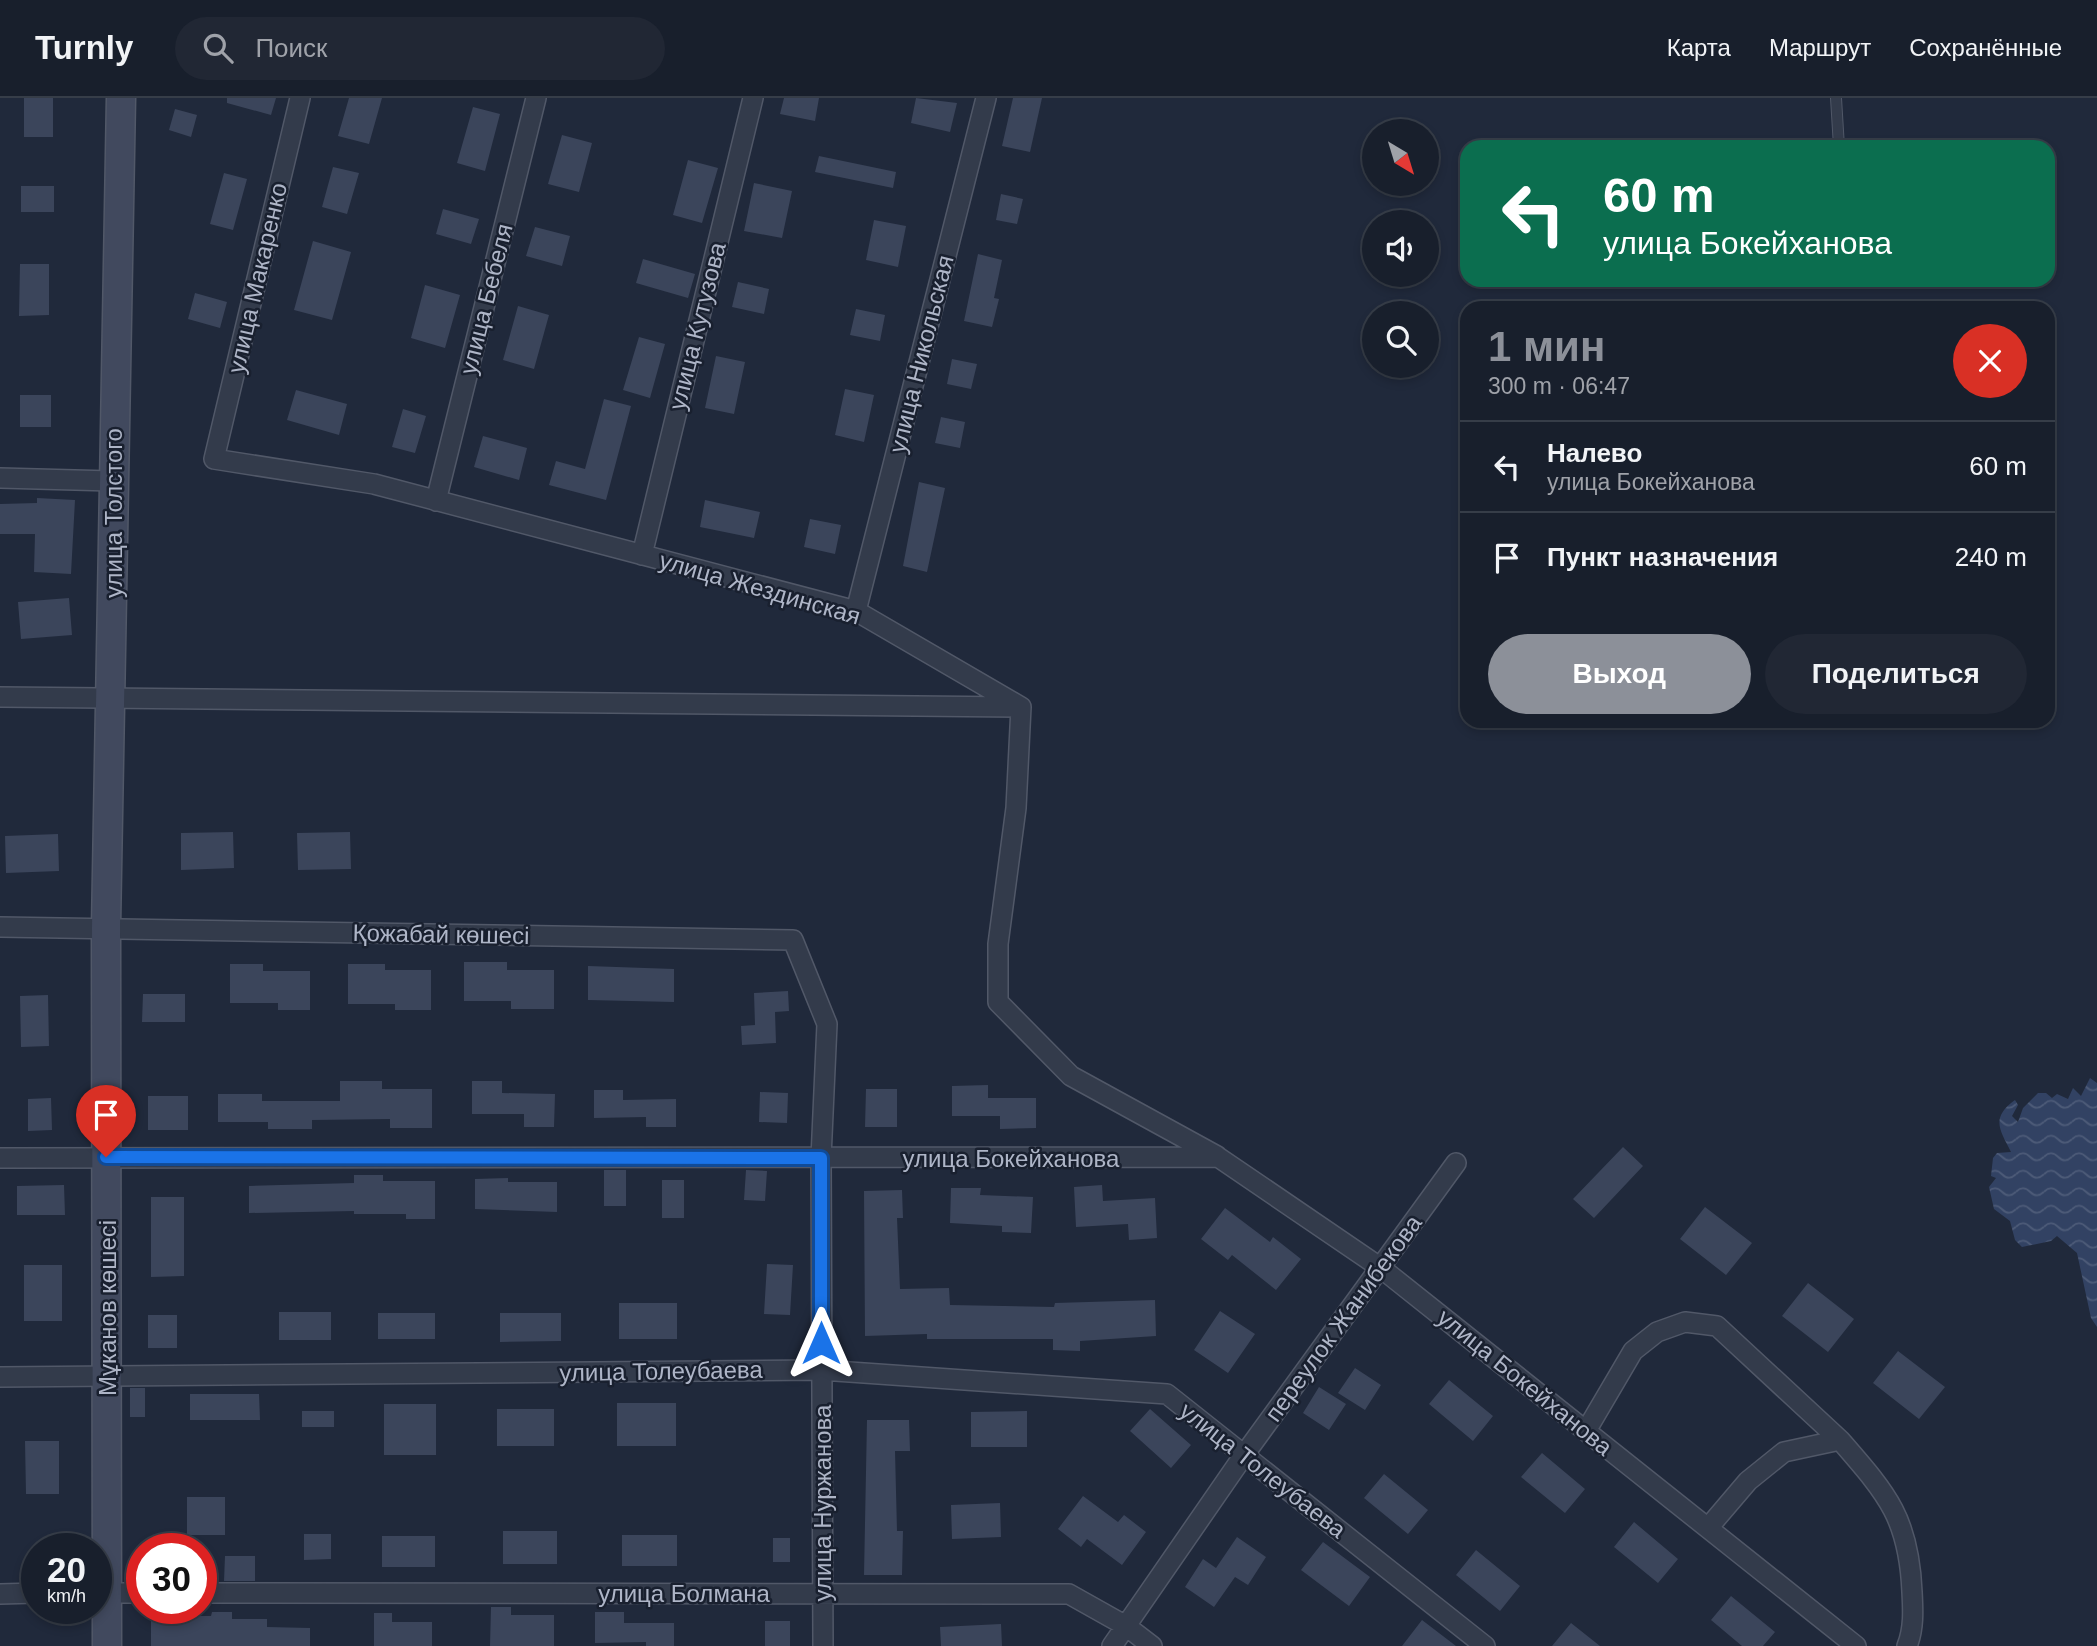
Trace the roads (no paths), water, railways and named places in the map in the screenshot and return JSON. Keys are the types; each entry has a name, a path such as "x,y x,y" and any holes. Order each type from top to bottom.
{"street":[{"name":"улица Толстого","path":"106,927 121,98"},
{"name":"улица Макаренко","path":"214,458 300,98"},
{"name":"улица Бебеля","path":"436,501 536,98"},
{"name":"улица Кутузова","path":"642,555 753,98"},
{"name":"улица Никольская","path":"856,611 986,98"},
{"name":"улица Жездинская","path":"214,458 374,484 856,611 1021,707"},
{"path":"0,478 112,481"},
{"path":"0,697 1021,707 1016,808 998,944 998,1002 1071,1076 1218,1157"},
{"name":"Қожабай көшесі","path":"0,927 793,940 827,1024"},
{"name":"Мұканов көшесі","path":"103,1533 107,1377 106,927"},
{"name":"улица Нуржанова","path":"823,1646 821,1158 827,1024"},
{"name":"улица Бокейханова","path":"0,1158 1218,1157 1381,1268 1856,1646"},
{"name":"переулок Жанибекова","path":"1111,1646 1244,1455 1456,1163"},
{"path":"1586,1431 1633,1351 1657,1332 1685,1322 1717,1326 1840,1440 1875,1480 1899,1517 1911,1560 1914,1615 1906,1646"},
{"name":"улица Толеубаева","path":"0,1377 821,1370 1167,1394 1485,1646"},
{"path":"1708,1528 1748,1482 1784,1452 1840,1440"},
{"name":"улица Болмана","path":"217,1592 1069,1594 1126,1626 1152,1646"},
{"path":"0,1594 21,1593"},
{"name":"Мұканов көшесі","path":"105,1624 107,1646"}],"lane":[{"path":"1836,98 1839,140"}],"water":[{"path":"2090,1078 2097,1083 2097,1327 2091,1318 2077,1253 2057,1236 2051,1241 2022,1247 2015,1240 2010,1221 1994,1209 1989,1187 1996,1178 1991,1176 1993,1158 1997,1153 2011,1152 1999,1124 2007,1106 2015,1100 2018,1105 2012,1116 2018,1122 2023,1108 2038,1093 2046,1093 2052,1098 2057,1094 2068,1099 2073,1088 2081,1096"}]}
